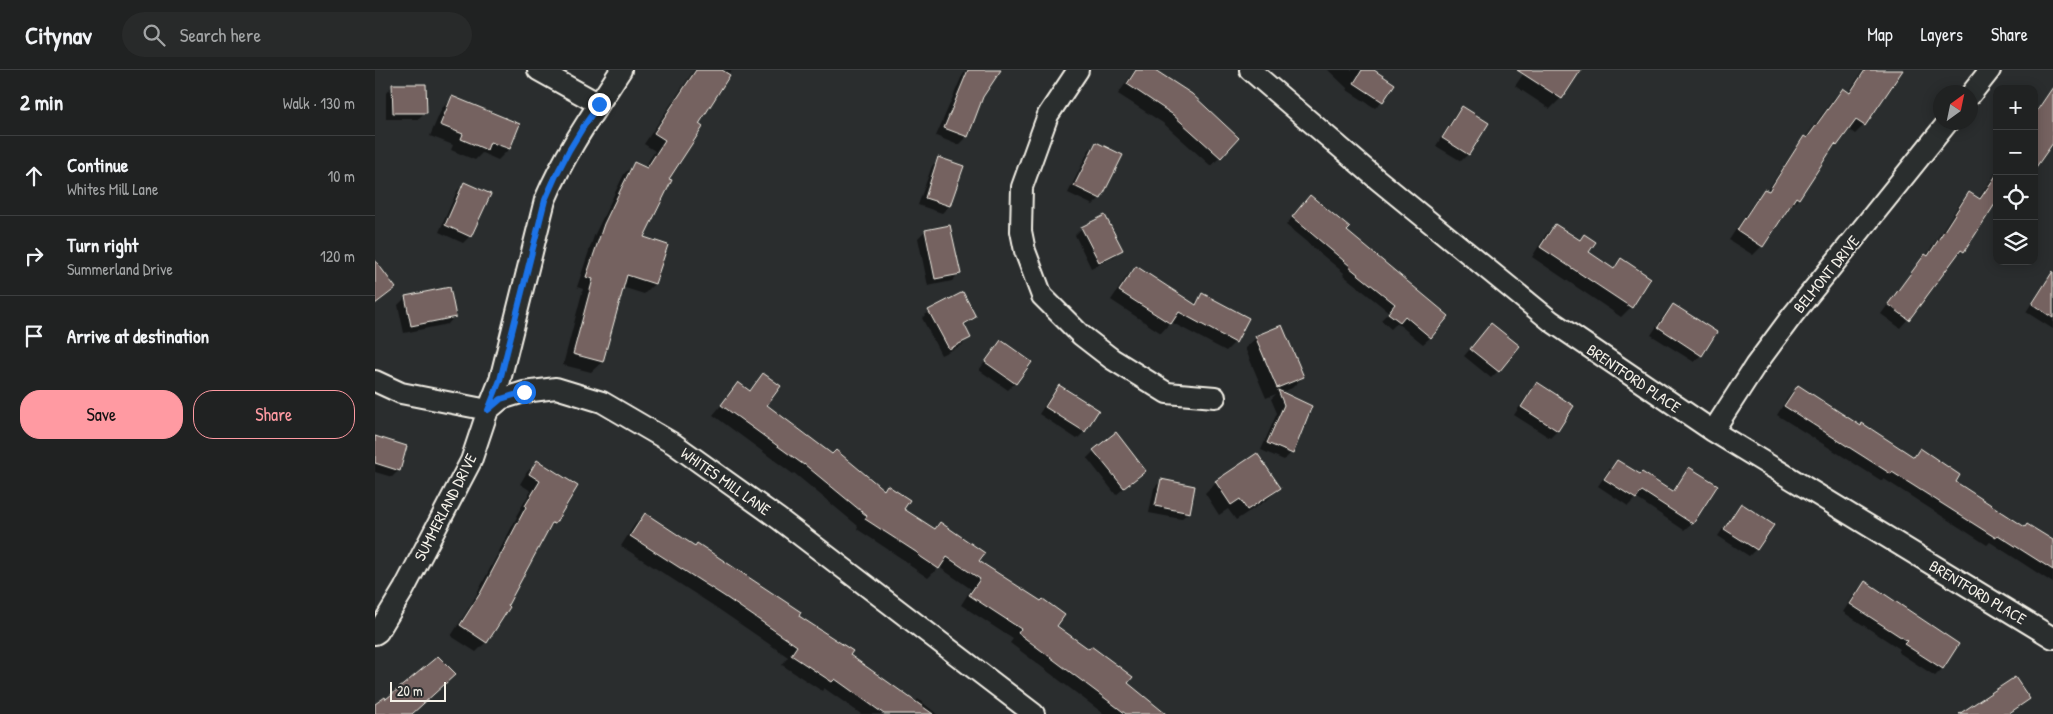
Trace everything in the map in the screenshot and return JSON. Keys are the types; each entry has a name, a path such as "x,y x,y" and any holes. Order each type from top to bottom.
{"street":[{"path":"538,70 599,104"},
{"name":"SUMMERLAND DRIVE","path":"375,634 403,589 471,462 500,380 545,200 557,172 584,125 621,70"},
{"name":"BRENTFORD PLACE","path":"1250,70 1377,179 1551,321 1713,432 2053,638"},
{"path":"1978,85 1990,70"},
{"path":"1074,76 1048,115 1022,187 1021,231 1025,251 1042,296 1081,335 1112,359 1167,393 1215,397"},
{"name":"BELMONT DRIVE","path":"1713,432 1755,366 1792,316 1941,130"},
{"path":"375,381 401,393 488,410"},
{"name":"WHITES MILL LANE","path":"488,410 501,399 524,392 556,388 602,402 674,444 779,520 1034,714"}],"building":[{"path":"696,70 722,70 730,75 699,124 703,127 669,179 672,180 644,237 668,245 655,284 627,275 603,362 573,354 593,279 586,277 604,224 634,162 647,168 665,140 654,133"},
{"path":"968,70 1001,70 983,97 968,137 944,128"},
{"path":"1136,70 1155,70 1192,94 1239,138 1221,158 1172,114 1127,84"},
{"path":"1362,70 1374,70 1395,84 1383,102 1354,83"},
{"path":"1517,70 1581,70 1562,99"},
{"path":"1865,70 1903,70 1865,126 1856,120 1837,146 1835,144 1799,199 1796,197 1763,247 1737,230 1764,189 1769,191 1804,136 1807,138 1843,88 1850,93"},
{"path":"392,84 426,84 427,113 393,113"},
{"path":"2053,87 2053,143 2038,164 2038,130 2038,109"},
{"path":"452,96 520,124 510,149 490,142 487,150 461,139 463,134 440,125"},
{"path":"1462,106 1489,123 1469,155 1442,138"},
{"path":"1096,142 1123,155 1101,199 1074,186"},
{"path":"938,157 964,166 950,206 925,198"},
{"path":"1993,180 1993,207 1964,252 1961,250 1909,320 1888,304 1925,254 1928,256 1969,192 1980,199"},
{"path":"464,182 491,194 471,237 445,225"},
{"path":"1310,195 1350,228 1347,231 1449,316 1431,338 1405,316 1400,322 1388,313 1395,304 1292,217"},
{"path":"1105,215 1123,250 1099,262 1081,227"},
{"path":"1555,224 1580,240 1584,234 1596,242 1589,252 1614,269 1621,258 1651,278 1632,308 1540,247"},
{"path":"950,225 961,274 935,279 925,230"},
{"path":"375,260 396,288 375,304"},
{"path":"1136,266 1196,305 1202,293 1249,318 1236,343 1179,312 1171,324 1119,291"},
{"path":"2053,271 2053,318 2032,304"},
{"path":"450,287 456,317 411,326 405,296"},
{"path":"963,292 976,317 964,324 971,338 949,349 928,310"},
{"path":"1673,304 1717,332 1702,356 1658,327"},
{"path":"1491,323 1520,346 1499,372 1470,349"},
{"path":"1282,325 1304,377 1277,388 1255,336"},
{"path":"1001,340 1032,362 1016,384 985,362"},
{"path":"763,373 781,386 767,405 832,454 836,450 884,490 887,485 910,500 904,509 935,529 940,522 985,553 979,561 1041,601 1043,599 1065,615 1057,626 1089,649 1091,646 1133,677 1128,683 1166,714 1126,714 1018,633 1021,629 969,595 980,579 947,557 939,569 918,555 865,519 867,516 804,464 721,405 738,382 750,391"},
{"path":"1537,382 1574,406 1558,431 1521,407"},
{"path":"1059,385 1099,410 1085,432 1045,407"},
{"path":"1798,385 1861,426 1862,423 1914,457 1920,448 1960,475 1956,482 2025,527 2027,524 2053,540 2053,570 1998,535 1996,538 1892,472 1891,474 1784,406"},
{"path":"1278,390 1312,406 1293,454 1267,443 1284,405"},
{"path":"1116,432 1146,471 1124,488 1093,450"},
{"path":"375,436 407,446 400,471 375,463"},
{"path":"1257,453 1281,488 1247,510 1240,499 1231,505 1215,481"},
{"path":"537,460 578,486 555,524 552,523 508,605 510,607 487,643 460,625 481,592 525,506 540,481 529,474"},
{"path":"1617,460 1640,474 1642,472 1673,492 1689,467 1718,485 1693,524 1642,491 1636,499 1604,479"},
{"path":"1161,479 1195,486 1190,513 1155,506"},
{"path":"1741,503 1774,525 1757,550 1724,529"},
{"path":"645,513 695,546 697,543 801,612 799,616 853,651 850,655 933,714 884,714 835,679 832,682 791,655 797,646 724,596 630,536"},
{"path":"1865,581 1959,644 1943,669 1904,644 1907,641 1850,604"},
{"path":"438,656 456,674 412,714 375,714 375,704 385,697 386,699"},
{"path":"2015,677 2030,699 2008,714 1959,714"}],"route":[{"path":"524,392 501,399 488,410 500,380 545,200 557,172 584,125 599,104"}]}
